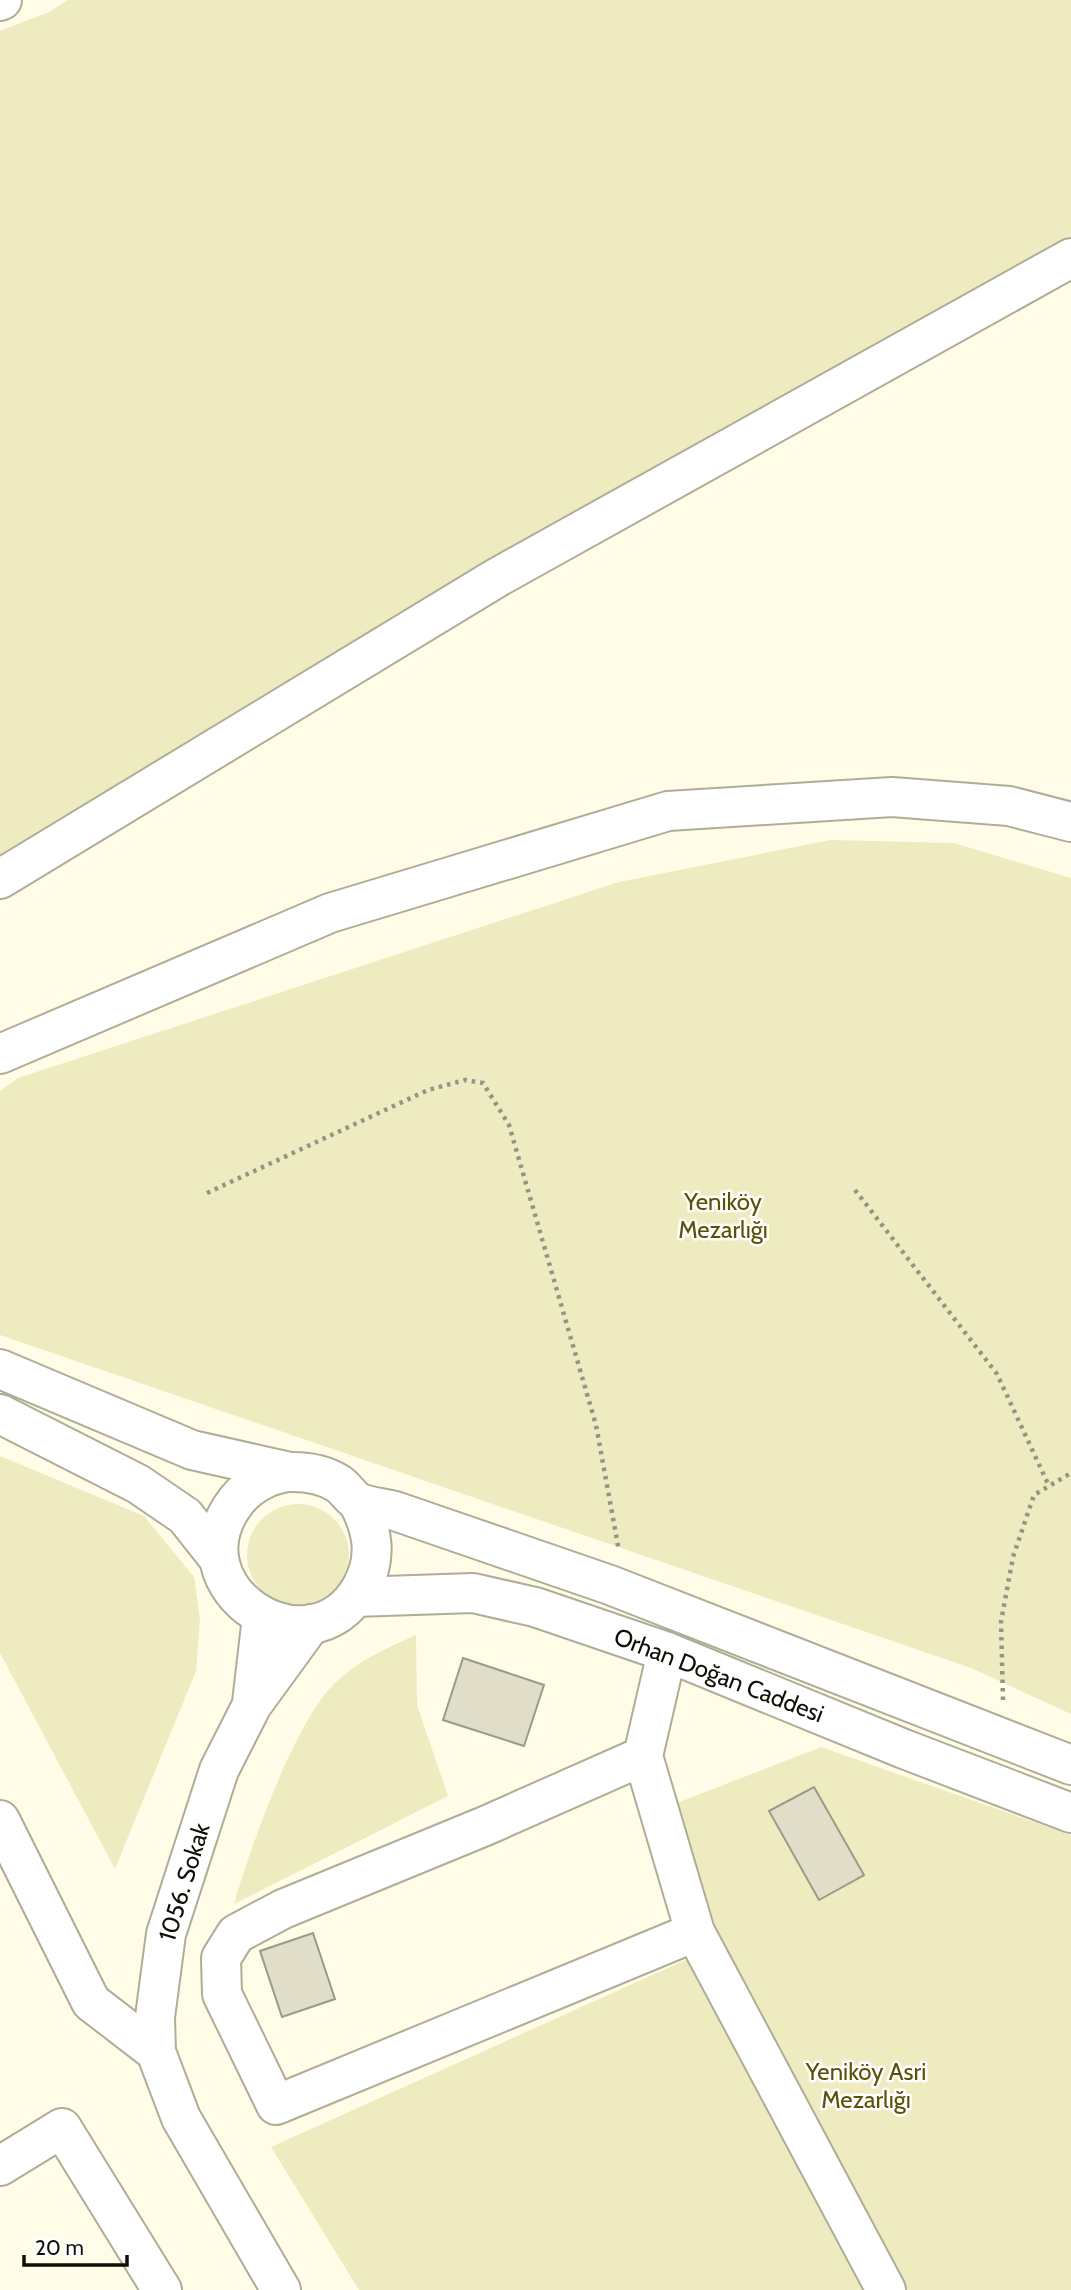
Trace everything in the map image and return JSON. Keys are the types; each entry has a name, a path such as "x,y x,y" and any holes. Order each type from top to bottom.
{"street":[{"path":"0,879 498,578 1071,258"},
{"path":"0,1054 330,913 668,811 892,797 1009,806 1071,822"},
{"path":"0,1369 79,1405 191,1450 290,1472 316,1474 339,1484 358,1502 369,1524 373,1550 368,1575 355,1597 335,1614 311,1624 286,1624 262,1617 241,1603 227,1583 219,1559 185,1516 138,1484 0,1414"},
{"path":"219,1559 220,1534 229,1511 245,1491 266,1477 290,1472"},
{"path":"358,1502 395,1511 610,1585 1071,1765"},
{"name":"Orhan Doğan Caddesi","path":"355,1597 473,1593 535,1607 667,1652 904,1749 1071,1813"},
{"path":"252,1705 262,1617"},
{"path":"252,1705 311,1624"},
{"path":"667,1652 643,1756 695,1932 886,2290"},
{"name":"1056. Sokak","path":"252,1705 219,1770 166,1934 155,2017 156,2052 181,2118 281,2290"},
{"path":"643,1756 485,1826 283,1909 236,1934 221,1958 222,1994 276,2105 695,1932"},
{"path":"0,1820 90,2002 156,2052"},
{"path":"0,2165 62,2129 162,2290"}],"path":[{"path":"207,1193 428,1090 465,1080 483,1083 509,1125 596,1425 619,1550 610,1585"},
{"path":"855,1190 997,1374 1049,1486"},
{"path":"1004,1740 1003,1609 1013,1558 1034,1495 1071,1473"}],"green space":[{"path":"68,0 1071,0 1071,237 647,471 0,858 0,31 49,12"},
{"name":"Yeniköy Mezarlığı","path":"830,840 954,843 1071,878 1071,1714 971,1668 0,1335 0,1091 18,1078 619,882"},
{"path":"0,1456 144,1516 194,1577 200,1620 196,1671 115,1869 0,1653"},
{"path":"298,1504 317,1508 334,1519 345,1536 349,1555 345,1574 334,1591 317,1602 298,1606 279,1602 262,1591 251,1574 247,1555 251,1536 262,1519 279,1508"},
{"path":"416,1635 417,1705 448,1796 234,1904 275,1788 289,1756 319,1702 352,1668"},
{"name":"Yeniköy Asri Mezarlığı","path":"821,1747 1071,1835 1071,2290 359,2290 271,2147 712,1948 677,1803"}],"building":[{"path":"463,1658 544,1685 524,1746 443,1720"},
{"path":"814,1787 864,1875 819,1900 769,1811"},
{"path":"313,1933 335,1999 282,2017 260,1951"}]}
